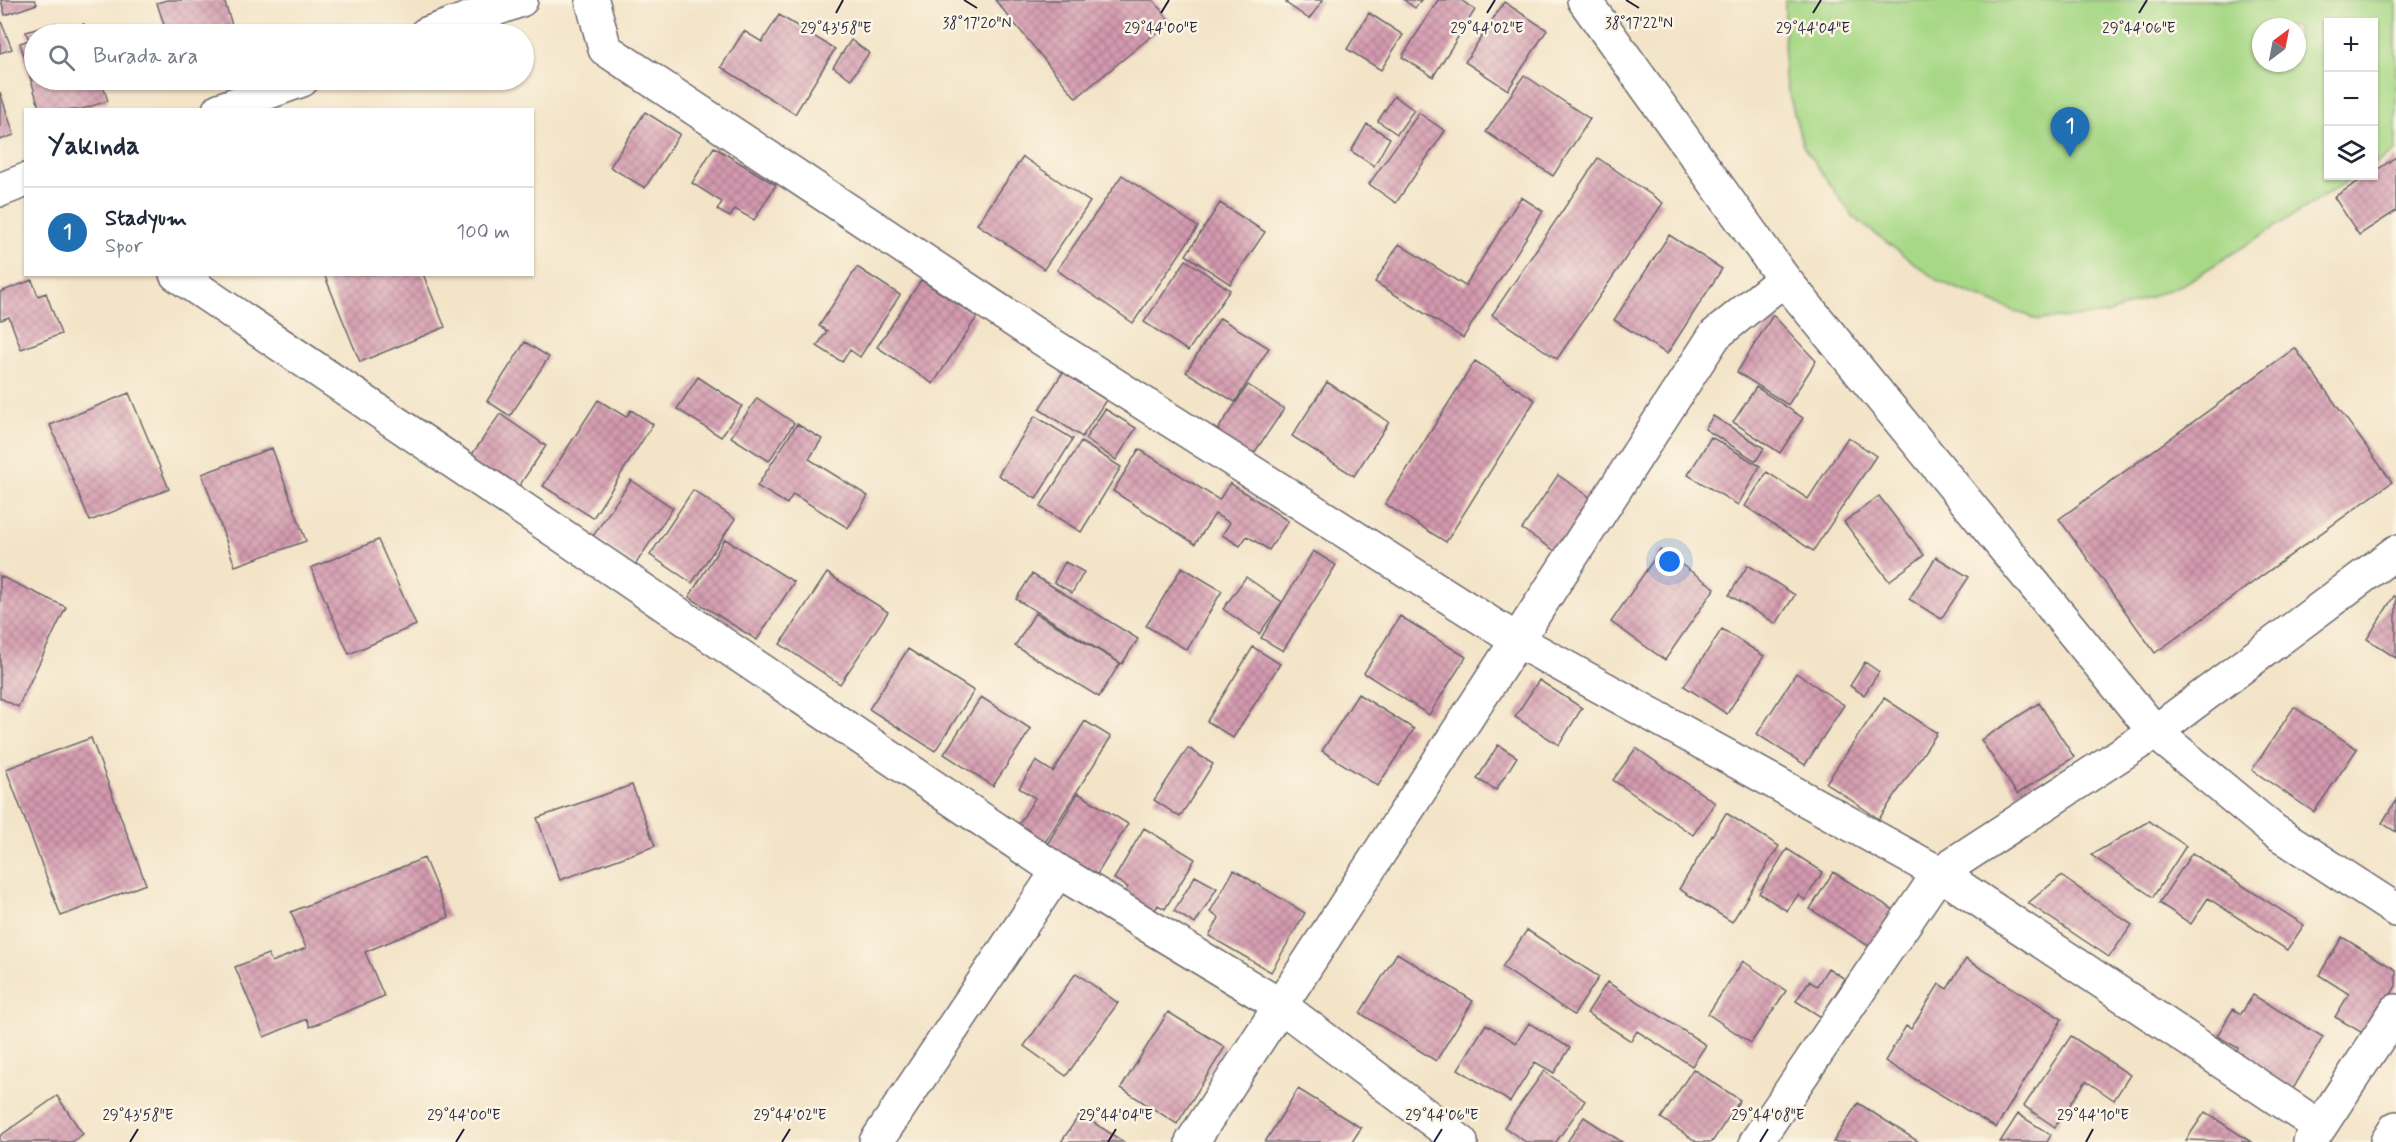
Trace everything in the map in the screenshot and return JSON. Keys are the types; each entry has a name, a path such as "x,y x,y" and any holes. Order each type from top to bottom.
{"street":[{"path":"454,24 521,0"},
{"path":"592,0 605,49 1033,333 1518,641 1939,873 2315,1134 2396,1011"},
{"path":"1584,0 1784,279 2155,732 2274,830 2396,910"},
{"path":"225,108 274,90"},
{"path":"0,190 24,181"},
{"path":"179,276 1058,872 1281,1006 1461,1142"},
{"path":"1192,1142 1715,336 1784,279"},
{"path":"1756,1142 1939,873 2155,732 2396,552"},
{"path":"876,1142 1058,872"},
{"path":"2387,1142 2396,1128"}],"green space":[{"path":"1785,0 2396,0 2396,150 2378,162 2378,18 2324,18 2324,180 2350,180 2184,284 2107,314 2038,320 1938,281 1853,217 1803,146 1784,76"}],"building":[{"path":"1,0 35,0 37,4 5,15"},
{"path":"167,0 224,0 232,24 164,24 157,3"},
{"path":"995,0 1153,0 1170,21 1076,98"},
{"path":"1288,0 1323,0 1309,19 1286,3"},
{"path":"1404,0 1421,0 1415,8"},
{"path":"1438,0 1461,0 1475,10 1433,77 1402,57"},
{"path":"1504,2 1547,30 1508,90 1465,62"},
{"path":"1369,13 1403,35 1381,70 1347,49"},
{"path":"779,15 835,49 795,114 721,67 744,31 762,42"},
{"path":"0,19 12,49 0,53"},
{"path":"851,40 869,53 851,79 833,67"},
{"path":"24,42 24,56 20,43"},
{"path":"1524,75 1590,119 1553,176 1486,132"},
{"path":"34,90 104,90 108,101 85,108 39,108"},
{"path":"0,92 14,135 0,140"},
{"path":"1394,96 1414,110 1397,134 1378,121"},
{"path":"645,112 680,134 645,188 610,167"},
{"path":"1419,113 1445,131 1396,203 1369,184"},
{"path":"1367,124 1390,138 1374,166 1351,151"},
{"path":"714,147 776,185 754,220 735,209 730,217 717,210 722,202 692,183"},
{"path":"1023,157 1090,202 1044,269 977,224"},
{"path":"2396,157 2396,211 2359,235 2334,197 2361,180 2378,180 2378,169"},
{"path":"1598,158 1663,203 1557,359 1492,315"},
{"path":"1122,175 1198,227 1133,323 1057,270"},
{"path":"1521,197 1543,211 1463,338 1375,282 1399,244 1465,286"},
{"path":"1220,203 1265,232 1230,284 1186,255"},
{"path":"1669,235 1722,269 1667,354 1614,320"},
{"path":"1186,260 1230,290 1188,351 1144,322"},
{"path":"857,267 900,295 860,357 850,350 842,362 817,346 827,331 819,326"},
{"path":"325,276 424,276 445,327 360,362"},
{"path":"32,280 38,296 46,293 61,334 21,349 9,317 1,320 0,318 0,292"},
{"path":"921,280 977,317 933,384 877,347"},
{"path":"1773,315 1816,361 1788,405 1737,372"},
{"path":"1220,318 1269,348 1235,402 1186,372"},
{"path":"525,342 549,357 510,416 487,401"},
{"path":"2295,348 2392,482 2155,653 2059,519"},
{"path":"1475,361 1535,400 1446,542 1385,504"},
{"path":"1063,372 1106,400 1082,437 1039,409"},
{"path":"698,377 742,406 721,437 677,409"},
{"path":"1327,382 1389,422 1354,476 1292,436"},
{"path":"1248,385 1284,409 1250,459 1214,435"},
{"path":"1756,387 1803,418 1780,453 1733,422"},
{"path":"129,393 169,489 90,521 50,425"},
{"path":"757,398 794,423 769,461 731,437"},
{"path":"598,400 626,417 631,410 653,424 593,518 543,486"},
{"path":"1105,409 1136,428 1116,460 1085,439"},
{"path":"500,414 546,446 515,492 468,460"},
{"path":"1035,416 1073,439 1036,499 998,475"},
{"path":"1713,416 1764,448 1756,461 1705,429"},
{"path":"797,424 822,439 809,459 868,496 848,528 793,494 787,504 757,486"},
{"path":"1711,437 1760,466 1738,505 1688,475"},
{"path":"1848,437 1876,456 1813,551 1745,506 1767,472 1808,499"},
{"path":"1081,442 1121,467 1081,532 1040,507"},
{"path":"272,448 306,541 235,566 202,474"},
{"path":"1139,449 1219,500 1230,483 1288,521 1269,550 1247,536 1240,546 1222,535 1230,523 1215,514 1195,544 1113,491"},
{"path":"1558,475 1594,500 1558,553 1522,529"},
{"path":"631,480 673,508 635,565 593,536"},
{"path":"693,490 735,519 692,583 650,555"},
{"path":"1879,496 1924,555 1889,581 1844,522"},
{"path":"725,539 794,582 757,640 689,597"},
{"path":"378,540 416,625 349,654 311,568"},
{"path":"1660,550 1715,588 1665,660 1611,622"},
{"path":"1313,551 1336,565 1283,651 1261,638"},
{"path":"1936,557 1969,577 1941,619 1909,599"},
{"path":"1065,562 1084,572 1072,593 1054,582"},
{"path":"1748,565 1795,595 1776,624 1729,595"},
{"path":"1182,567 1222,591 1187,650 1146,626"},
{"path":"827,573 888,612 840,684 780,644"},
{"path":"1032,574 1138,639 1122,664 1016,599"},
{"path":"0,576 66,607 18,707 0,698"},
{"path":"1246,577 1282,602 1259,634 1223,609"},
{"path":"2394,596 2396,597 2396,658 2367,639"},
{"path":"1035,613 1120,663 1099,697 1015,646"},
{"path":"1400,616 1466,657 1429,715 1364,673"},
{"path":"1722,629 1764,656 1727,714 1684,686"},
{"path":"1253,647 1280,664 1233,738 1207,721"},
{"path":"908,649 974,691 935,751 869,709"},
{"path":"1865,662 1879,672 1864,695 1850,686"},
{"path":"1796,673 1844,705 1805,765 1757,734"},
{"path":"1539,680 1582,708 1559,745 1515,717"},
{"path":"1358,694 1414,729 1378,786 1322,751"},
{"path":"981,697 1031,729 993,786 944,754"},
{"path":"1884,698 1937,733 1879,819 1826,783"},
{"path":"2039,703 2074,757 2017,794 1981,740"},
{"path":"2294,707 2357,749 2314,812 2252,770"},
{"path":"1085,721 1111,737 1044,844 1017,827 1035,798 1019,788 1036,761 1053,772"},
{"path":"91,738 146,884 61,916 6,769"},
{"path":"1498,745 1517,757 1496,790 1477,779"},
{"path":"1188,748 1213,764 1180,817 1154,800"},
{"path":"1636,748 1715,803 1693,835 1613,780"},
{"path":"632,785 655,846 560,880 537,818"},
{"path":"1078,793 1128,824 1093,881 1043,851"},
{"path":"2396,800 2396,832 2382,823"},
{"path":"1726,813 1779,846 1732,922 1679,889"},
{"path":"2149,821 2186,846 2153,897 2091,855"},
{"path":"1144,828 1195,859 1165,909 1158,905 1151,917 1121,900 1128,887 1114,879"},
{"path":"1787,849 1823,872 1805,900 1798,895 1787,911 1759,893"},
{"path":"2192,853 2304,925 2287,950 2208,898 2191,924 2159,903"},
{"path":"424,858 449,917 365,952 384,996 310,1027 307,1019 264,1037 235,967 268,954 272,962 306,948 291,912"},
{"path":"1234,870 1305,913 1271,972 1209,936 1219,918 1210,912"},
{"path":"1833,872 1894,910 1870,947 1810,909"},
{"path":"1195,876 1217,888 1195,924 1174,911"},
{"path":"2061,876 2132,925 2109,957 2028,903"},
{"path":"1527,930 1599,977 1574,1015 1502,967"},
{"path":"2342,937 2396,970 2396,986 2366,1035 2335,1017 2349,994 2319,975"},
{"path":"1397,953 1473,1001 1436,1061 1360,1013"},
{"path":"1966,959 2062,1019 1996,1128 1885,1061 1906,1026 1911,1029 1939,984 1947,989"},
{"path":"1743,961 1786,991 1751,1043 1708,1014"},
{"path":"1828,968 1845,979 1821,1017 1796,1001 1809,981 1817,986"},
{"path":"1076,973 1118,1003 1066,1076 1024,1046"},
{"path":"1607,982 1706,1045 1692,1066 1637,1031 1631,1041 1587,1013"},
{"path":"2253,995 2323,1037 2293,1089 2233,1055 2238,1048 2217,1036 2233,1009 2241,1014"},
{"path":"1168,1012 1225,1047 1177,1124 1121,1088"},
{"path":"1529,1023 1570,1048 1554,1073 1535,1062 1510,1102 1458,1069 1486,1024 1516,1043"},
{"path":"2071,1036 2130,1075 2114,1100 2086,1081 2055,1127 2024,1106"},
{"path":"1693,1069 1740,1100 1712,1142 1697,1142 1661,1118"},
{"path":"1544,1071 1585,1101 1556,1142 1526,1142 1504,1127"},
{"path":"1298,1089 1361,1128 1352,1142 1265,1142"},
{"path":"57,1096 83,1134 72,1142 0,1142 0,1136"},
{"path":"1858,1103 1919,1142 1833,1142"},
{"path":"2205,1112 2251,1142 2186,1140"},
{"path":"1080,1114 1124,1142 1061,1142"},
{"path":"2018,1114 2051,1135 2047,1142 2000,1142"},
{"path":"1584,1117 1622,1142 1567,1142"}],"place":[{"name":"Stadyum","path":"2070,157"}]}
